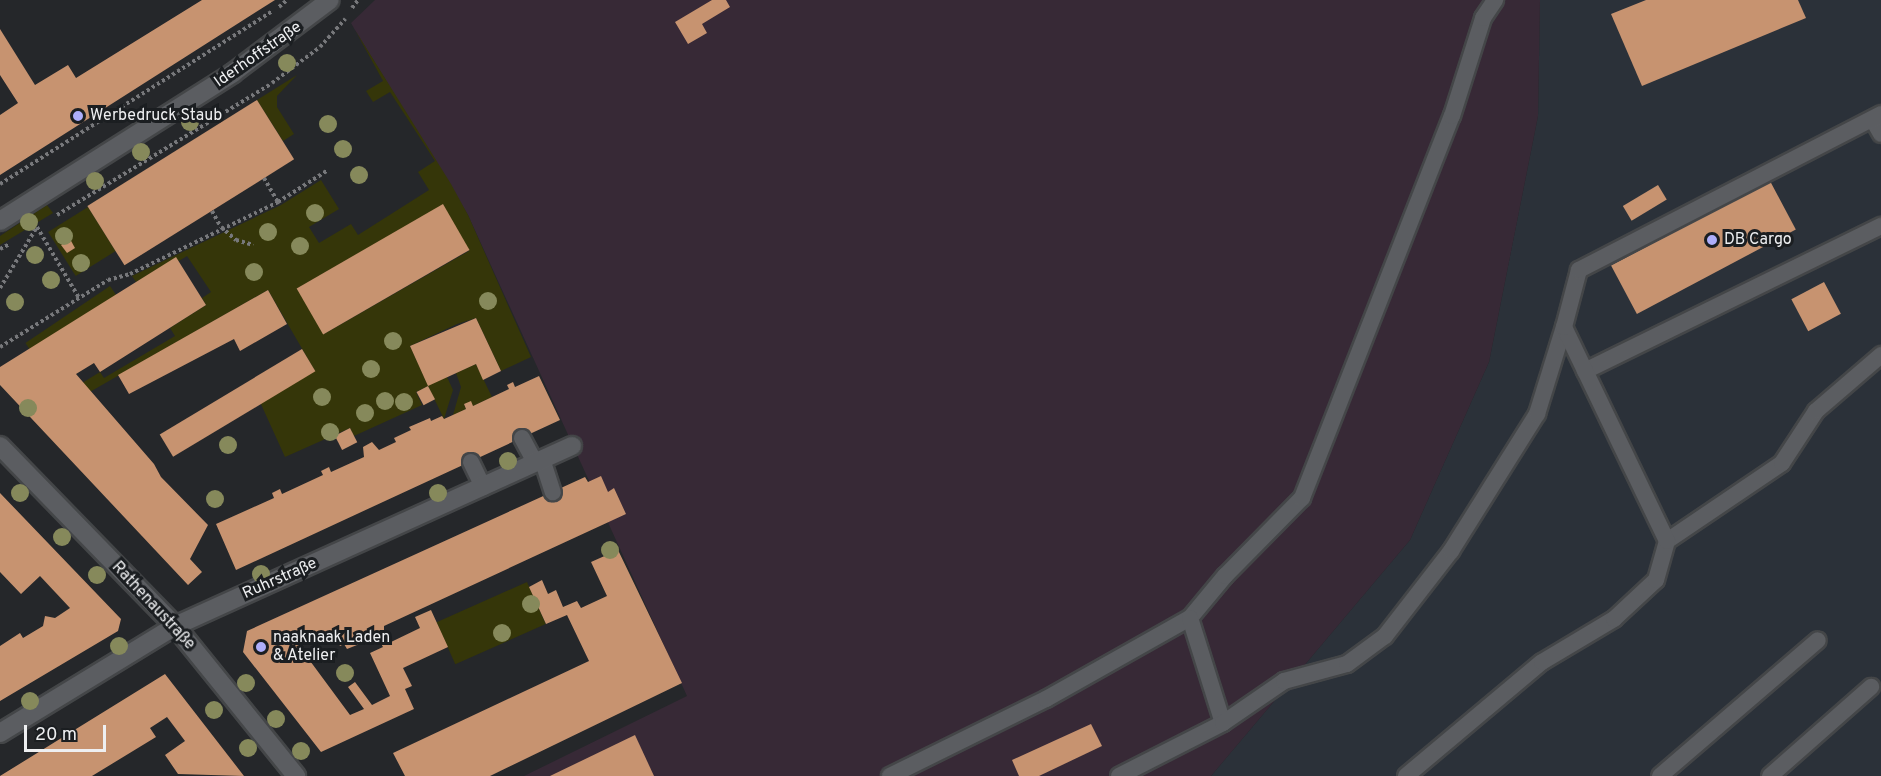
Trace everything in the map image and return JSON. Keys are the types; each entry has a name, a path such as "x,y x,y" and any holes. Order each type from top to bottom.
{"street":[{"name":"Iderhoffstraße","path":"0,221 241,68 330,0"},
{"name":"Rathenaustraße","path":"0,446 175,626 296,776"},
{"name":"Ruhrstraße","path":"0,733 175,626 572,446"}],"lane":[{"path":"890,776 1046,699 1190,618 1225,576 1302,498 1452,116 1483,18 1495,0"},
{"path":"1119,776 1223,723 1284,681 1347,664 1385,636 1451,551 1537,414 1579,270 1878,122"},
{"path":"1585,371 1881,226"},
{"path":"1564,327 1667,541"},
{"path":"1406,776 1542,662 1614,619 1656,580 1667,541 1782,463 1816,411 1881,356"},
{"path":"522,438 538,461 553,492"},
{"path":"471,462 483,487"},
{"path":"1190,618 1223,723"},
{"path":"1660,776 1818,640"},
{"path":"1770,776 1871,687"}],"path":[{"path":"0,184 287,0"},
{"path":"55,216 291,70 332,35 358,0"},
{"path":"0,347 108,280 130,274 221,227 278,202 328,170"},
{"path":"264,178 278,202"},
{"path":"212,211 221,227 236,240 253,245"},
{"path":"27,233 46,222"},
{"path":"37,227 79,298"},
{"path":"0,288 37,227"},
{"path":"0,249 18,238"}],"shaded area":[{"path":"375,0 1540,0 1538,116 1489,362 1410,540 1211,776 524,776 687,696 468,215 351,23"},
{"path":"1540,0 1881,0 1881,776 1211,776 1410,540 1489,362 1538,116"},
{"path":"355,30 468,215 531,357 501,371 476,318 457,324 410,346 428,385 447,377 453,390 444,419 428,386 416,392 422,405 354,436 350,428 285,457 260,402 315,371 268,290 88,393 82,383 100,372 104,378 175,336 170,328 206,305 202,298 211,292 187,256 179,261 176,258 136,282 132,276 281,205 321,180 339,209 309,227 319,243 351,224 358,235 429,190 418,172 435,161 390,92 373,102 366,91 383,81","holes":["443,205 469,251 324,334 298,288"]},
{"path":"297,75 277,96 277,107 294,134 283,141 257,100"},
{"path":"47,205 53,213 0,245 0,236"},
{"path":"88,207 116,251 76,276 48,232"},
{"path":"110,286 116,295 32,352 25,343"},
{"path":"476,364 492,397 473,406 464,404 466,409 453,415 461,387 456,373"},
{"path":"527,582 546,624 455,664 437,622"}],"building":[{"path":"202,0 275,0 0,175 0,115 18,103 0,75 0,29 35,85 68,65 76,78"},
{"path":"712,0 726,0 730,7 702,24 707,33 688,44 675,22"},
{"path":"1646,0 1798,0 1806,18 1642,86 1611,14"},
{"path":"257,100 294,159 124,265 87,206"},
{"path":"1770,181 1796,230 1637,314 1611,266"},
{"path":"1658,185 1667,200 1632,221 1623,206"},
{"path":"443,204 470,250 323,334 297,288"},
{"path":"70,239 75,248 67,253 61,245"},
{"path":"176,257 206,305 100,372 94,363 76,374 154,464 161,477 208,525 190,559 202,572 188,585 0,385 0,367"},
{"path":"1824,282 1841,314 1808,331 1791,299"},
{"path":"268,290 287,324 240,351 234,339 129,394 118,375"},
{"path":"476,318 501,371 483,380 476,364 428,386 410,346"},
{"path":"302,349 315,371 173,457 160,434"},
{"path":"539,376 560,420 236,570 216,524 274,498 272,493 280,489 282,494 323,475 321,471 329,467 331,472 364,457 363,447 372,442 379,450 396,442 394,438 411,430 409,427 430,418 431,421 442,416 444,419 466,409 464,404 471,401 473,406 509,389 507,385 513,382 515,387"},
{"path":"428,386 435,399 424,405 417,392"},
{"path":"350,428 357,442 342,450 335,436"},
{"path":"601,476 608,492 614,488 626,514 384,626 384,632 369,639 366,634 360,637 362,643 347,649 344,644 340,646 333,631 304,643 302,650 350,715 364,709 348,687 355,682 372,705 390,696 370,653 383,647 380,642 389,638 391,642 420,628 415,617 431,610 448,647 403,668 412,686 405,689 414,709 321,752 243,652 247,631 585,477 588,482"},
{"path":"0,493 121,619 118,631 0,701 0,646 20,633 23,638 43,626 45,616 55,618 70,608 40,576 21,594 0,572"},
{"path":"618,550 682,683 490,776 405,776 393,753 589,661 567,615 546,624 529,587 542,580 548,594 556,590 563,607 577,601 581,608 607,596 591,562"},
{"path":"165,674 244,776 178,774 165,755 185,741 167,717 150,728 156,737 92,776 0,776"},
{"path":"1091,724 1102,746 1039,776 1019,776 1012,760"},
{"path":"635,735 654,776 550,776"}],"place":[{"name":"Werbedruck Staub","path":"78,116"},
{"name":"DB Cargo","path":"1712,240"},
{"name":"naaknaak Laden & Atelier","path":"261,647"}]}
